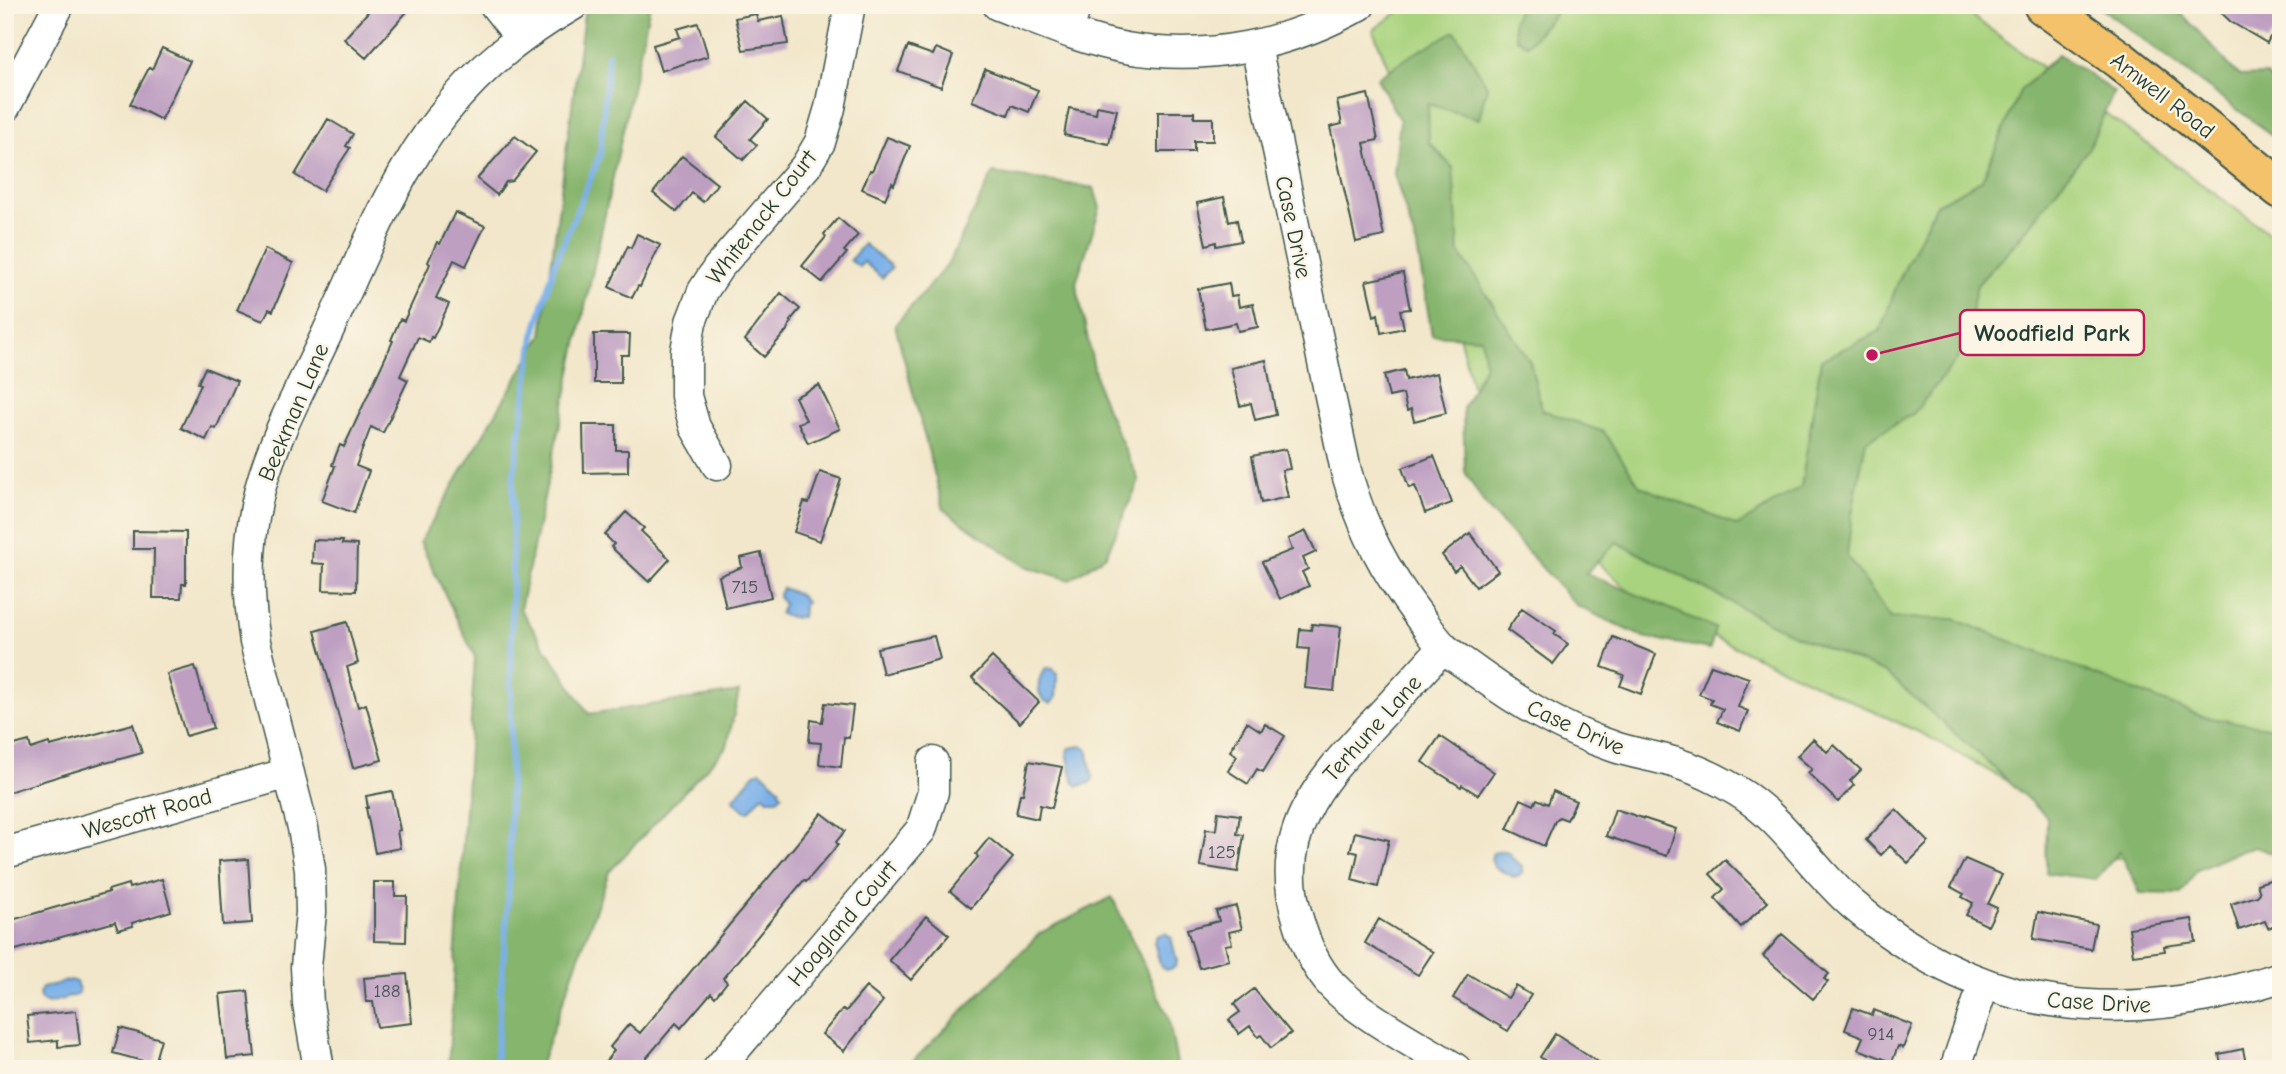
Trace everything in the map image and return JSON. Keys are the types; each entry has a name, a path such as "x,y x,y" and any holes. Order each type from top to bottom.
{"main road":[{"name":"Amwell Road","path":"2043,5 2120,60 2281,189"}],"street":[{"path":"5,107 59,5"},
{"path":"495,5 520,37"},
{"name":"Beekman Lane","path":"319,1069 308,1004 306,967 311,912 310,869 303,828 255,642 250,612 251,532 273,447 402,177 428,134 446,111 520,37 573,5"},
{"name":"Whitenack Court","path":"717,465 695,427 687,396 686,351 691,323 703,291 718,268 806,166 820,142 830,108 849,5"},
{"path":"998,5 1072,18 1125,48 1163,51 1212,51 1256,46 1305,32 1360,5"},
{"name":"Case Drive","path":"1256,46 1354,501 1369,539 1394,584 1443,647 1522,705 1561,725 1611,746 1678,763 1737,791 1762,808 1840,892 1883,929 1917,951 1984,984 2036,999 2083,1005 2125,1006 2163,1004 2208,997 2281,977"},
{"name":"Terhune Lane","path":"1443,647 1331,770 1307,807 1294,840 1290,870 1293,904 1303,936 1317,964 1332,985 1352,1004 1456,1069"},
{"name":"Hoagland Court","path":"718,1069 921,830 933,792 933,762"},
{"name":"Wescott Road","path":"5,853 289,774"},
{"path":"1955,1069 1984,984"}],"green space":[{"path":"650,5 520,609 589,714 739,692 727,746 609,872 539,1069 448,1069 475,657 420,542 542,335 585,7"},
{"path":"1408,5 1957,5 2281,242 2281,825 2167,858 2056,858 2070,817 1929,737 1643,604 1492,464 1436,246 1415,132 1373,30"},
{"path":"1521,5 1563,5 1527,45 1516,38 1513,21"},
{"path":"2097,5 2170,5 2185,17 2239,76 2267,75 2281,99 2281,142"},
{"path":"1455,31 1487,86 1479,119 1428,104 1429,142 1453,168 1459,252 1530,362 1542,410 1604,432 1640,486 1737,526 1801,487 1821,360 1880,331 1898,282 1936,204 1982,180 2020,91 2058,54 2114,92 2088,149 2018,240 1977,285 1961,354 1914,413 1866,441 1847,556 1891,618 1954,619 2203,717 2281,729 2281,856 2255,847 2235,853 2197,870 2181,894 2140,893 2120,851 2096,879 2046,873 2047,817 1886,673 1791,634 1617,542 1586,573 1715,628 1710,649 1643,637 1577,606 1484,504 1465,472 1463,408 1485,365 1481,338 1432,335 1417,247 1394,174 1400,121 1377,78"},
{"path":"993,173 1094,188 1100,208 1076,283 1099,392 1139,481 1106,555 1070,580 1025,566 944,510 895,325 948,264"},
{"path":"1112,897 1168,1016 1178,1069 905,1069 1040,933"}],"water":[{"path":"864,244 892,267 882,278 864,262 859,267 850,260"},
{"path":"782,588 798,594 806,602 802,617 780,614 784,604 778,597"},
{"path":"1046,668 1053,669 1057,675 1056,698 1051,703 1042,698 1039,688 1040,677"},
{"path":"1070,748 1087,748 1093,779 1090,783 1078,786 1074,783 1067,753"},
{"path":"761,771 780,789 782,795 777,799 762,796 749,811 745,811 734,798 755,773"},
{"path":"1493,853 1510,853 1522,866 1522,874 1514,877 1494,867 1491,859"},
{"path":"1165,933 1171,937 1177,962 1174,968 1166,970 1161,967 1154,942 1157,936"},
{"path":"71,980 76,982 79,990 77,995 48,1003 41,1000 39,994 42,988"}],"building":[{"path":"374,5 413,5 366,58 344,39"},
{"path":"2213,5 2281,5 2281,43 2270,37 2267,43 2231,22"},
{"path":"756,14 758,21 783,16 788,44 743,50 735,18"},
{"path":"698,23 708,56 661,71 653,45 680,37 677,29"},
{"path":"908,46 933,55 936,48 953,55 941,87 898,71"},
{"path":"162,48 190,61 161,120 130,104"},
{"path":"985,69 1038,90 1029,112 1012,105 1008,115 972,101"},
{"path":"1368,94 1378,140 1364,143 1384,236 1356,242 1330,127 1342,124 1337,101"},
{"path":"748,101 768,119 750,139 757,145 743,160 716,137"},
{"path":"1097,106 1117,110 1109,144 1064,135 1069,108 1096,114"},
{"path":"1158,112 1194,112 1194,118 1213,118 1213,141 1194,141 1194,152 1158,152"},
{"path":"328,119 353,134 346,146 350,148 322,191 295,175"},
{"path":"515,136 536,152 497,195 477,179"},
{"path":"887,137 910,146 894,185 892,183 885,199 862,189"},
{"path":"682,156 717,184 703,202 692,193 677,212 653,193"},
{"path":"1224,197 1229,222 1237,220 1241,241 1216,246 1216,242 1206,245 1197,203"},
{"path":"455,212 485,226 466,266 454,260 436,298 449,304 433,338 431,337 429,342 418,337 400,376 408,380 383,433 371,427 356,466 369,471 354,513 322,501 340,445 344,447 393,341 391,340 400,319 404,321 437,242 440,244"},
{"path":"838,218 858,235 844,251 847,253 822,282 802,266"},
{"path":"637,234 660,245 632,298 609,287 628,246 631,248"},
{"path":"265,249 293,263 273,311 269,309 263,321 237,310"},
{"path":"1403,273 1410,309 1400,310 1404,328 1381,333 1378,314 1374,316 1366,281"},
{"path":"1229,283 1231,296 1237,295 1239,307 1253,304 1258,327 1238,331 1236,323 1206,329 1198,289"},
{"path":"781,293 800,309 790,321 792,322 789,328 764,357 745,340"},
{"path":"594,334 630,334 629,355 621,355 621,383 594,383"},
{"path":"1266,360 1276,415 1255,420 1251,403 1240,406 1231,368"},
{"path":"205,368 237,381 216,429 212,427 206,440 181,428 201,384 198,383"},
{"path":"1404,370 1406,380 1437,373 1446,413 1414,421 1411,409 1407,411 1403,394 1389,397 1384,375"},
{"path":"819,385 840,429 808,443 798,423 806,420 795,397"},
{"path":"583,425 616,425 616,450 628,450 628,472 584,473"},
{"path":"1286,449 1290,469 1282,470 1288,497 1261,503 1252,456"},
{"path":"1434,456 1452,503 1425,513 1415,486 1409,488 1402,468"},
{"path":"820,472 841,479 820,541 794,532 804,502 809,503"},
{"path":"626,512 644,528 641,531 670,559 649,582 611,547 614,544 605,535"},
{"path":"133,531 186,532 186,584 182,584 181,598 153,598 154,549 133,549"},
{"path":"1306,531 1316,552 1303,558 1308,569 1302,572 1309,586 1280,599 1262,562 1292,550 1288,539"},
{"path":"1470,533 1498,571 1476,587 1460,566 1454,571 1442,555"},
{"path":"313,540 343,541 342,544 357,545 356,591 323,590 324,564 312,563"},
{"path":"761,553 771,597 726,608 719,576 742,567 740,558"},
{"path":"1522,608 1556,631 1554,634 1568,644 1553,664 1507,630"},
{"path":"347,622 358,663 347,667 358,707 366,704 382,760 353,768 315,631"},
{"path":"1312,624 1341,627 1334,691 1305,688 1309,649 1298,648 1300,629 1311,630"},
{"path":"934,636 940,659 883,674 877,648"},
{"path":"1613,637 1656,654 1641,694 1620,686 1624,675 1602,667"},
{"path":"992,657 1039,702 1020,723 972,678"},
{"path":"1711,665 1749,678 1738,707 1748,711 1740,731 1717,722 1723,709 1710,704 1712,699 1699,694"},
{"path":"195,666 213,728 186,736 167,674"},
{"path":"825,703 853,706 849,738 844,737 841,767 819,764 821,743 809,742 811,720 822,722"},
{"path":"1247,722 1261,731 1265,724 1285,736 1263,772 1257,769 1248,784 1228,771 1237,756 1230,751"},
{"path":"133,724 142,753 5,793 5,756 9,755 7,747 29,741 31,749 49,743 50,746"},
{"path":"1440,736 1494,772 1478,795 1422,762"},
{"path":"1813,739 1827,752 1834,745 1861,770 1850,781 1854,785 1838,802 1808,773 1812,769 1797,756"},
{"path":"1029,761 1062,767 1052,808 1040,805 1038,819 1016,814"},
{"path":"392,791 400,830 397,831 400,848 375,853 366,796"},
{"path":"1553,791 1576,801 1567,820 1559,817 1555,821 1544,846 1507,829 1521,799 1534,805 1537,799 1548,804"},
{"path":"1615,809 1676,829 1667,856 1606,836"},
{"path":"1896,809 1929,842 1908,863 1890,846 1881,855 1866,840"},
{"path":"1218,812 1240,815 1237,834 1244,835 1238,872 1200,866 1206,829 1216,830"},
{"path":"822,813 845,831 836,842 838,845 806,882 804,880 723,978 727,982 715,997 711,993 681,1028 676,1023 637,1069 599,1069 614,1051 610,1047 629,1024 640,1033"},
{"path":"1355,832 1389,840 1378,887 1352,880 1358,853 1350,851"},
{"path":"989,838 1013,858 971,908 950,891 978,857 976,854"},
{"path":"248,859 252,923 223,925 219,861"},
{"path":"1965,859 2002,875 1988,904 1997,908 1988,926 1966,915 1973,903 1951,887"},
{"path":"1725,860 1768,902 1741,927 1715,898 1724,889 1710,874"},
{"path":"162,879 171,911 118,930 115,922 5,953 5,922 128,884 129,888"},
{"path":"2273,879 2281,902 2281,924 2268,928 2265,921 2239,930 2231,904 2257,896 2260,893 2257,884"},
{"path":"374,882 395,882 395,896 407,896 406,942 374,941"},
{"path":"1236,906 1242,929 1229,932 1232,944 1225,945 1229,960 1199,968 1187,929 1219,921 1216,911"},
{"path":"2038,912 2096,924 2091,949 2033,939"},
{"path":"926,916 949,935 911,980 889,960"},
{"path":"1379,919 1433,952 1418,975 1365,943"},
{"path":"2192,919 2196,942 2164,946 2165,951 2133,955 2129,928"},
{"path":"1782,934 1829,974 1824,979 1828,982 1813,999 1763,956"},
{"path":"407,974 412,1023 377,1027 373,1002 366,1002 364,978"},
{"path":"1468,974 1508,998 1516,986 1531,995 1508,1031 1453,998"},
{"path":"866,987 883,1001 844,1051 822,1034"},
{"path":"1254,989 1291,1033 1271,1048 1250,1026 1239,1034 1229,1020 1240,1012 1234,1004"},
{"path":"248,991 255,1056 227,1059 220,994"},
{"path":"1853,1008 1872,1015 1874,1010 1912,1025 1903,1048 1898,1046 1892,1062 1858,1049 1863,1037 1845,1030"},
{"path":"76,1011 80,1045 58,1047 58,1040 30,1043 27,1016"},
{"path":"120,1028 161,1039 154,1064 113,1053"},
{"path":"1555,1034 1608,1069 1557,1069 1540,1057"},
{"path":"2243,1049 2247,1069 2222,1069 2219,1054"}],"waterway":[{"path":"495,1069 509,886 513,481 534,336 555,263 600,155 608,55"}],"place":[{"name":"Woodfield Park","path":"1872,355"}]}
